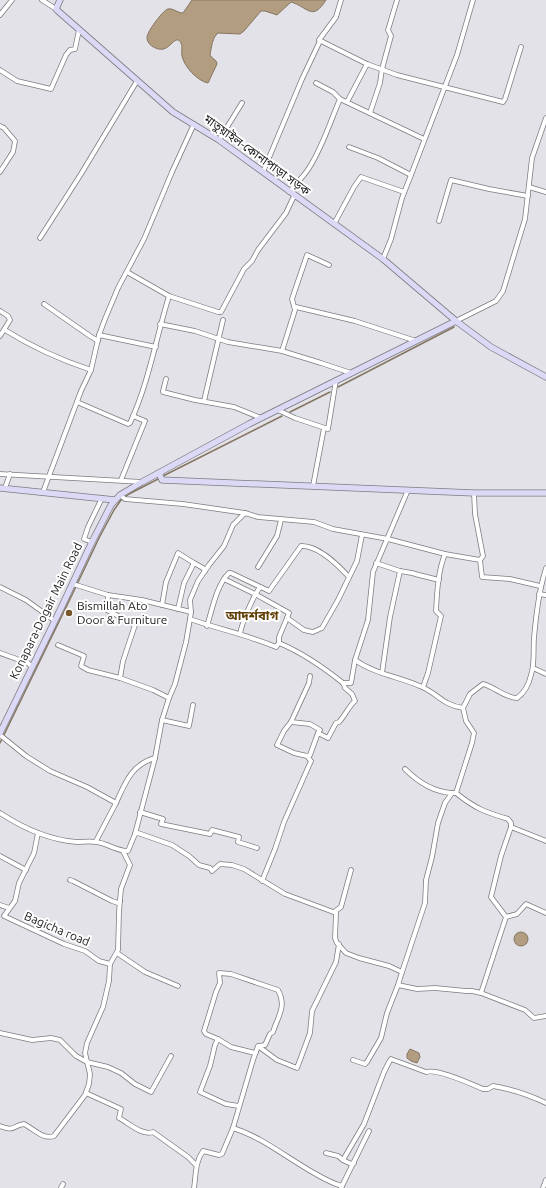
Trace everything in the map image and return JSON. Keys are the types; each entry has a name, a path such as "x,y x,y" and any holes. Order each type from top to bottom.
{"main road":[{"path":"56,9 60,0"},
{"name":"মাতুয়াইল-কোনাপাড়া সড়ক","path":"56,9 137,82 173,112 219,140 294,196 383,259 456,321 491,347 546,377"},
{"name":"Konapara-Dogair Main Road","path":"0,734 55,621 76,585 92,542 115,500 122,497 142,482 160,476 261,418 456,321"},
{"path":"160,476 313,486 474,493 546,493"},
{"path":"3,488 115,500"}],"street":[{"path":"0,15 12,0"},
{"path":"42,0 56,9"},
{"path":"262,172 320,41 319,40 336,16 342,0"},
{"path":"370,113 380,83 382,69 391,36 388,30 397,0"},
{"path":"383,259 391,239 410,175 457,55 473,0"},
{"path":"0,70 17,81 51,89 66,55 70,50 75,49 78,30"},
{"path":"320,41 367,64 410,78 503,102 521,47"},
{"path":"347,102 367,64"},
{"path":"40,238 137,82"},
{"path":"316,83 333,92 340,99 424,139"},
{"path":"289,192 308,170 325,138 340,99"},
{"path":"219,140 242,102"},
{"path":"456,321 496,301 505,284 525,220 529,173 532,158 546,118"},
{"path":"43,492 76,402 91,370 99,336 112,304 126,272 144,239 194,124"},
{"path":"0,126 4,128 15,141 13,152 0,172"},
{"path":"349,147 378,158 410,175"},
{"path":"334,224 361,177 404,192"},
{"path":"439,221 451,180 528,196"},
{"path":"529,187 546,192"},
{"path":"126,272 169,296 221,312 244,269 252,261 286,213 294,196"},
{"path":"282,351 296,307 292,299 307,255 329,265"},
{"path":"76,402 128,424 130,423 146,383 156,347 160,324 169,296"},
{"path":"44,304 98,341"},
{"path":"296,307 356,321 417,341"},
{"path":"0,311 8,316 10,320 0,336"},
{"path":"204,401 223,320"},
{"path":"160,324 195,331 218,340 282,351 321,362 351,374"},
{"path":"5,330 33,347 69,363 91,370"},
{"path":"99,336 156,347"},
{"path":"166,380 164,392 234,407 261,418"},
{"path":"278,410 295,418 328,429 336,380"},
{"path":"121,480 145,421 133,416"},
{"path":"313,486 324,428"},
{"path":"0,474 142,482"},
{"path":"3,488 10,474"},
{"path":"343,683 351,683 355,660 368,620 372,581 376,563 388,539 408,490"},
{"path":"474,493 475,514 483,556 480,560 482,577 510,579 540,586"},
{"path":"122,497 183,504 281,520 314,522 333,529 388,539 445,554 480,560"},
{"path":"92,542 84,539 102,498"},
{"path":"0,813 14,822 38,833 78,842 96,842 123,851 128,851 135,834 155,758 162,720 168,698 175,684 186,642 191,612 190,600 198,581 224,546 233,525 245,513"},
{"path":"258,567 277,536 281,520"},
{"path":"287,618 304,630 313,632 322,628 349,577 358,556 362,535"},
{"path":"207,626 211,611 227,574 231,572 269,592 301,546 309,546 325,556 349,577"},
{"path":"162,605 166,582 178,553 203,568 205,571"},
{"path":"423,687 441,616 436,611 440,569 445,554"},
{"path":"178,609 184,583 194,563"},
{"path":"376,563 400,571 412,572 439,580"},
{"path":"353,1060 364,1064 367,1062 381,1038 387,1013 398,985 425,903 426,880 438,823 446,803 454,793 474,733 466,721 463,708 470,694 483,684 489,685 512,698 517,698 521,695 527,686 533,668 534,638 540,586 546,568"},
{"path":"382,673 390,617 400,571"},
{"path":"190,619 207,626 231,631 276,647 279,643 279,637 289,613 224,579"},
{"path":"76,585 108,595 142,600 191,612"},
{"path":"0,587 26,600 55,621"},
{"path":"240,634 241,626 255,594 260,587"},
{"path":"539,594 546,595"},
{"path":"108,595 107,610 135,625 123,661 120,678"},
{"path":"279,643 292,648 318,664 343,683 345,688 352,694 355,701 344,714 343,718 336,723 328,738 318,733"},
{"path":"58,645 84,656 81,666 88,670 120,678 153,690 168,698"},
{"path":"0,653 28,663 32,667"},
{"path":"355,660 372,670 423,687 453,706 463,708"},
{"path":"533,668 546,674"},
{"path":"262,881 284,822 311,761 307,756 294,753 277,744 291,722 309,683 310,676"},
{"path":"162,720 189,726 193,705"},
{"path":"291,722 310,724 320,730 310,755 307,756"},
{"path":"0,734 26,756 50,771 87,787 116,803"},
{"path":"96,842 132,772 143,762 155,758"},
{"path":"405,769 424,784 436,789 454,793 482,812 508,820 511,823 490,897 506,916"},
{"path":"140,812 163,819 161,824 210,834 212,830 239,837 238,842 257,848"},
{"path":"511,827 546,841"},
{"name":"Bagicha road","path":"38,833 34,853 19,883 15,901 4,915 5,917 64,944 85,951 99,961 110,964"},
{"path":"135,834 143,834 172,845 190,856 199,865 210,868 212,871 220,864 244,869 285,894 336,913 337,919 335,938 337,943 346,952 389,966 402,972"},
{"path":"0,1126 14,1129 21,1124 24,1124 49,1138 54,1136 86,1093 90,1074 85,1053 87,1043 103,1007 109,981 110,964 117,953 121,889 130,865 123,851"},
{"path":"0,856 26,870"},
{"path":"334,912 341,907 351,870"},
{"path":"70,880 112,901 118,903 120,900"},
{"path":"506,916 517,914 526,904 546,913"},
{"name":"Bagicha road","path":"0,905 9,908"},
{"path":"481,993 506,916"},
{"path":"258,1048 277,1060 297,1068 310,1033 312,1011 336,962 339,944"},
{"path":"117,953 145,972 178,986"},
{"path":"219,973 231,974 278,990 283,1005 273,1032 270,1034 265,1045 258,1048 255,1053 231,1047 206,1034 204,1031 220,983 219,973"},
{"path":"398,985 416,989 439,988 472,991 525,1010 534,1018 546,1016"},
{"path":"0,1033 32,1040 51,1038 60,1040 76,1056 87,1062 108,1067 121,1073 135,1084 151,1092 171,1056"},
{"path":"218,1039 200,1092 226,1104 239,1106"},
{"path":"194,1188 196,1165 203,1151 219,1155 222,1154 233,1128 258,1048"},
{"path":"343,1160 364,1124 384,1072 391,1060 426,1072 431,1070 483,1089 488,1089 493,1086 504,1088 528,1095 546,1103"},
{"path":"86,1093 121,1109 119,1118 141,1132 148,1134 153,1132 188,1157 196,1165"},
{"path":"233,1128 259,1139 305,1168 341,1187 369,1131"},
{"path":"326,1153 338,1156 352,1164 354,1163"},
{"path":"543,1188 546,1180"}],"shaded area":[{"path":"192,0 326,0 321,7 313,12 291,2 277,15 261,11 240,34 218,33 213,40 210,54 217,64 208,83 195,76 185,64 182,54 182,44 180,41 176,40 163,49 157,49 149,44 147,38 147,35 152,27 166,10 170,9 183,13"},
{"path":"521,932 526,934 528,939 526,944 521,946 516,944 514,939 516,934"},
{"path":"410,1049 419,1053 420,1057 417,1063 407,1058 407,1054"}],"waterway":[{"path":"338,387 454,327"},
{"path":"290,412 330,392"},
{"path":"163,476 282,416"},
{"path":"0,743 114,510 121,500 129,494 160,478"}],"place":[{"name":"Bismillah Ato Door & Furniture","path":"69,613"}],"district":[{"name":"আদর্শবাগ","path":"252,615"}]}
